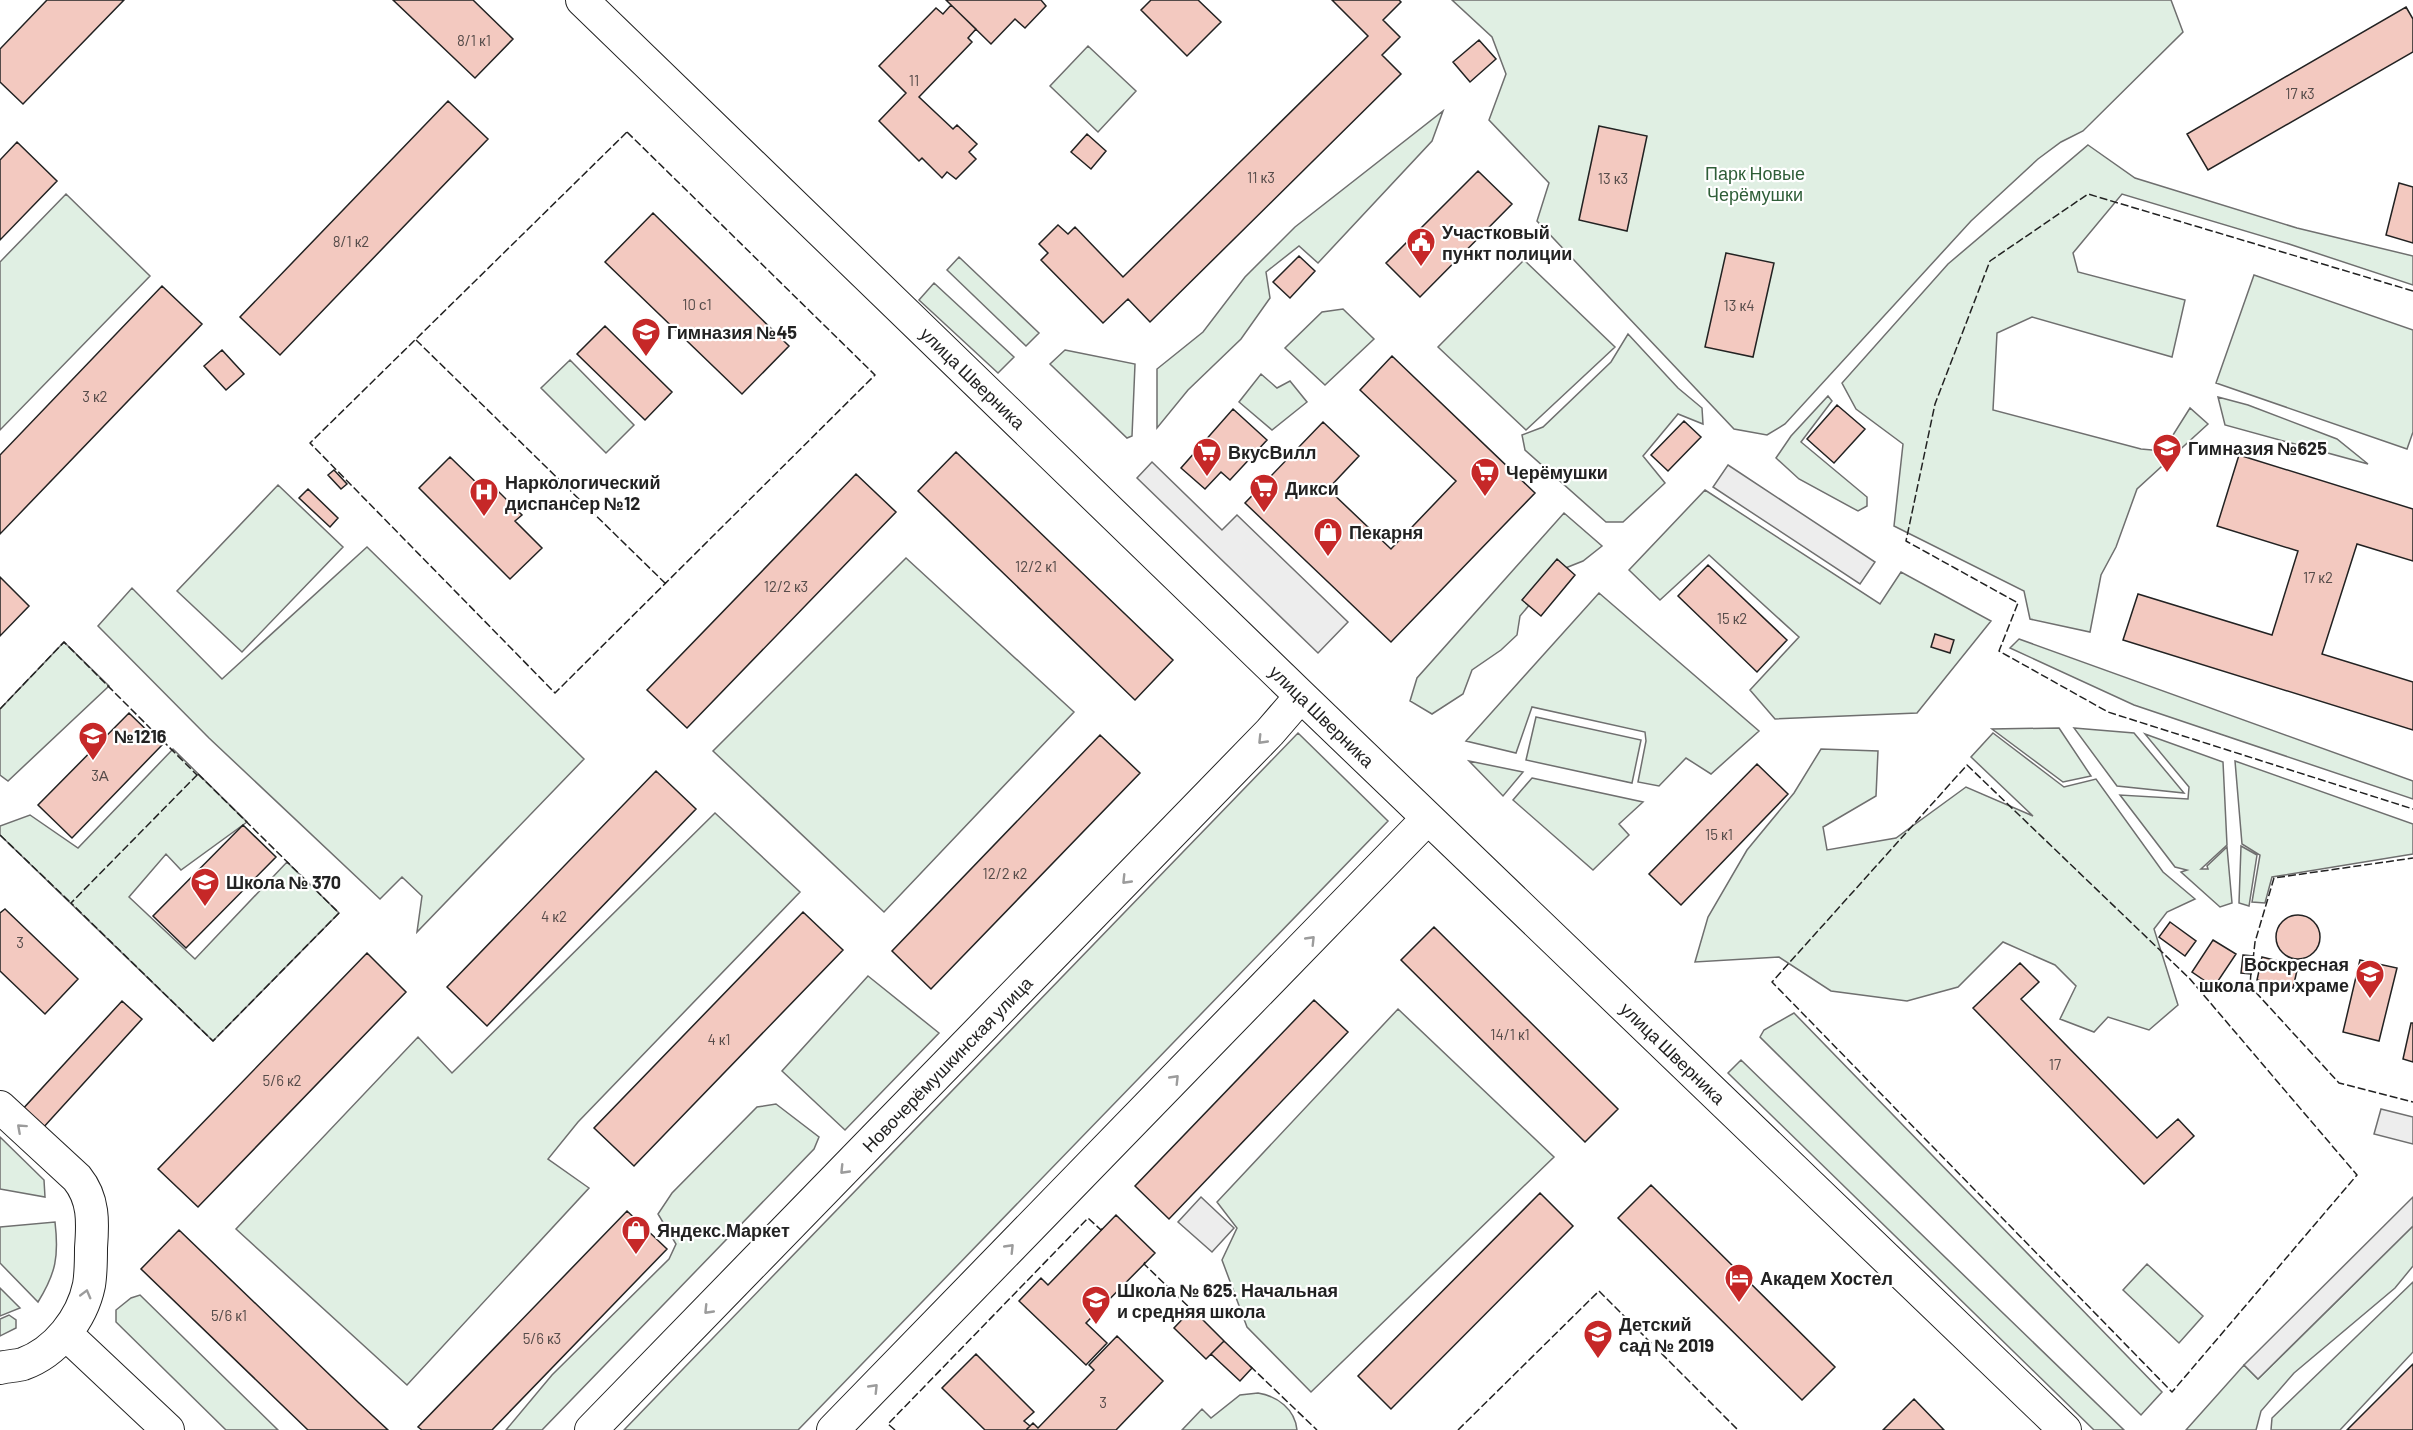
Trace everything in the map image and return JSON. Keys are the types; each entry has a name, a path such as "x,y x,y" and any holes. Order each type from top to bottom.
{"street":[{"name":"улица Шверника","path":"582,0 1301,696 2065,1430"},
{"name":"Новочерёмушкинская улица","path":"591,1430 1270,732 1301,696"},
{"path":"833,1430 1428,818"},
{"path":"0,1107 87,1190 93,1221 89,1283 84,1304 66,1334 48,1350 23,1364 0,1368"},
{"path":"66,1334 168,1430"}],"green space":[{"name":"Парк Новые Черёмушки","path":"1452,0 2171,0 2183,32 2083,131 2061,142 2038,159 1971,221 1785,424 1767,435 1734,429 1537,221 1549,183 1489,120 1506,74 1492,37"},
{"path":"1088,46 1136,91 1098,132 1050,86"},
{"path":"1443,111 1432,141 1318,263 1299,246 1266,272 1270,298 1241,339 1188,390 1157,428 1157,369 1203,332 1245,277 1295,227"},
{"path":"2088,145 2135,178 2297,228 2413,256 2413,285 2289,244 2122,194 2073,253 2078,272 2185,300 2172,357 2032,317 1997,333 1993,410 2141,449 2163,451 2190,408 2208,424 2137,489 2116,547 2101,575 2090,632 2030,619 2024,591 1894,526 1903,444 1856,409 1842,383 1948,264"},
{"path":"66,194 150,276 0,430 0,262"},
{"path":"959,257 1039,333 1026,346 947,270"},
{"path":"1524,260 1615,347 1526,430 1438,347"},
{"path":"2254,275 2413,330 2413,432 2407,449 2216,383"},
{"path":"934,283 1014,357 998,373 919,300"},
{"path":"1343,309 1374,339 1325,385 1285,348 1322,312"},
{"path":"1628,334 1678,388 1702,408 1703,424 1678,414 1643,456 1665,483 1623,522 1606,522 1525,450 1522,435 1543,427 1611,362"},
{"path":"1065,350 1135,364 1132,436 1127,438 1050,364"},
{"path":"570,360 634,425 606,453 541,388"},
{"path":"1261,374 1277,388 1290,381 1307,402 1272,430 1239,402"},
{"path":"1828,396 1832,401 1801,442 1867,497 1867,506 1858,511 1799,479 1776,458 1791,436"},
{"path":"2218,397 2248,405 2337,439 2368,464 2225,425"},
{"path":"278,485 343,547 242,652 177,591"},
{"path":"1705,490 1880,604 1901,572 1991,621 1917,713 1775,719 1750,690 1799,637 1709,555 1660,600 1629,570"},
{"path":"1564,513 1602,546 1583,561 1558,571 1520,616 1517,635 1501,650 1472,670 1463,694 1432,714 1410,701 1417,678"},
{"path":"367,547 584,759 417,932 422,896 402,877 380,899 209,738 98,626 132,588 222,679"},
{"path":"906,558 1074,712 884,912 713,751"},
{"path":"1599,593 1759,731 1711,774 1686,758 1659,786 1638,782 1646,741 1645,732 1532,707 1516,753 1466,741"},
{"path":"2019,639 2413,781 2413,799 2134,705 2010,648"},
{"path":"64,642 109,686 8,781 0,775 0,709"},
{"path":"1536,717 1641,740 1632,783 1526,760"},
{"path":"2059,728 2091,776 2063,782 1992,729"},
{"path":"2074,728 2134,733 2184,793 2117,786"},
{"path":"1298,733 1388,821 798,1430 624,1430"},
{"path":"1993,733 2064,787 2096,779 2163,872 2195,899 2167,912 2154,929 2178,1005 2149,1030 2108,1017 2094,1032 2060,1019 2076,986 2055,965 2003,942 1958,987 1907,1001 1831,991 1779,957 1695,962 1708,917 1747,850 1794,793 1821,749 1878,751 1876,796 1823,827 1827,850 1896,838 1966,787 2033,816 1971,757"},
{"path":"2145,734 2223,762 2227,845 2201,869 2208,869 2207,866 2227,847 2232,903 2220,907 2181,872 2187,870 2175,867 2120,795 2188,799 2189,787"},
{"name":"Школа № 370","path":"173,749 247,822 181,870 166,854 129,897 195,959 287,862 339,913 213,1041 0,835 0,826 30,815 78,848"},
{"path":"1469,761 1523,772 1503,796"},
{"path":"2235,761 2413,824 2413,854 2272,877 2265,903 2252,902 2260,855 2242,844"},
{"path":"1532,778 1643,802 1619,824 1629,835 1593,870 1513,800"},
{"path":"715,813 800,892 578,1122 548,1159 589,1188 407,1385 236,1229 418,1037 452,1073"},
{"path":"2241,846 2257,855 2249,906 2239,903"},
{"path":"868,976 939,1033 845,1130 782,1071"},
{"path":"1398,1009 1554,1157 1311,1392 1247,1327 1222,1260 1237,1228 1217,1202"},
{"path":"1794,1013 2162,1392 2141,1415 1760,1037 1764,1030"},
{"path":"1741,1060 2124,1430 2094,1430 1728,1073"},
{"path":"776,1104 819,1137 814,1149 542,1430 506,1430 552,1375 669,1259 676,1244 658,1214 672,1193 757,1107"},
{"path":"0,1137 44,1180 45,1197 0,1189"},
{"path":"55,1222 57,1245 55,1264 49,1282 38,1302 0,1263 0,1227"},
{"path":"2413,1226 2413,1266 2395,1288 2294,1373 2261,1411 2256,1430 2186,1430 2244,1365 2258,1379"},
{"path":"2147,1264 2203,1316 2179,1343 2123,1290"},
{"path":"2413,1282 2413,1352 2340,1430 2271,1430 2272,1418"},
{"path":"0,1288 20,1308 0,1316"},
{"path":"140,1295 278,1430 226,1430 116,1322 116,1310 131,1298"},
{"path":"9,1315 16,1320 16,1328 0,1336 0,1319"},
{"path":"1258,1393 1272,1397 1284,1405 1293,1416 1297,1430 1182,1430 1202,1409 1211,1418 1240,1395"}],"shaded area":[{"path":"1152,462 1222,530 1237,515 1348,622 1318,653 1137,478"},
{"path":"1728,465 1875,562 1860,584 1713,487"},
{"path":"2381,1109 2413,1117 2413,1144 2374,1134"},
{"path":"1201,1197 1234,1228 1212,1252 1178,1222"},
{"path":"2413,1197 2413,1226 2258,1379 2244,1365"}],"building":[{"path":"47,0 124,0 23,104 0,82 0,49"},
{"path":"393,0 473,0 513,39 475,78"},
{"path":"946,0 1041,0 1046,6 1025,28 1015,19 991,44"},
{"path":"1151,0 1198,0 1221,22 1187,56 1141,10"},
{"path":"1332,0 1399,0 1401,2 1383,20 1400,37 1382,55 1401,74 1150,322 1128,299 1103,323 1041,260 1048,253 1039,244 1058,225 1068,234 1075,227 1123,277 1368,36"},
{"path":"951,5 976,29 968,38 972,42 919,97 953,129 957,125 977,144 969,152 976,159 956,179 947,172 942,178 922,158 919,161 879,121 906,93 879,66 936,8 943,14"},
{"path":"2406,7 2413,19 2413,52 2208,170 2187,134"},
{"path":"1479,40 1496,59 1470,82 1453,62"},
{"path":"448,101 488,139 280,355 240,317"},
{"path":"1599,126 1647,136 1627,231 1579,220"},
{"path":"1087,134 1106,151 1091,169 1071,152"},
{"path":"17,142 57,181 0,240 0,160"},
{"path":"1478,171 1512,204 1420,297 1386,263"},
{"path":"2399,183 2413,187 2413,243 2386,235"},
{"path":"653,213 789,346 742,394 605,262"},
{"path":"1726,253 1774,263 1753,357 1705,347"},
{"path":"1299,256 1315,271 1290,298 1273,282"},
{"path":"162,286 202,324 0,534 0,455"},
{"path":"605,326 672,392 645,420 577,354"},
{"path":"222,350 244,374 226,390 204,366"},
{"name":"Черёмушки","path":"1392,356 1535,493 1391,642 1245,503 1323,422 1359,456 1328,489 1391,549 1456,481 1360,390"},
{"path":"1837,405 1865,429 1834,463 1807,439"},
{"path":"1233,409 1267,440 1230,480 1221,472 1205,489 1181,468"},
{"path":"1684,421 1701,437 1668,471 1651,455"},
{"path":"956,452 1173,660 1135,700 918,491"},
{"path":"2239,455 2413,509 2413,561 2357,544 2322,654 2413,682 2413,730 2123,640 2138,594 2272,635 2298,551 2217,526"},
{"name":"Наркологический диспансер №12","path":"450,457 490,496 496,489 522,515 515,521 542,548 510,579 419,488"},
{"path":"334,470 347,484 341,489 328,475"},
{"path":"856,474 896,512 687,728 647,690"},
{"path":"308,489 338,518 330,527 299,498"},
{"path":"1557,559 1575,575 1541,616 1522,600"},
{"path":"1708,565 1787,640 1757,672 1678,596"},
{"path":"0,577 29,606 0,636"},
{"path":"1935,634 1954,640 1950,653 1931,647"},
{"path":"129,713 162,745 72,838 38,805"},
{"path":"1100,735 1140,773 931,989 892,951"},
{"path":"1757,764 1788,794 1681,905 1649,874"},
{"path":"656,771 696,809 487,1026 447,987"},
{"name":"Школа № 370","path":"243,825 276,857 186,948 153,916"},
{"path":"5,909 78,979 45,1014 0,971 0,913"},
{"path":"803,912 843,950 634,1166 594,1128"},
{"path":"2298,915 2313,922 2320,937 2313,952 2298,959 2283,952 2276,937 2283,922"},
{"path":"2170,922 2196,941 2185,956 2159,937"},
{"path":"1434,927 1618,1109 1585,1142 1401,960"},
{"path":"2213,940 2236,954 2214,987 2192,972"},
{"path":"367,953 406,992 198,1207 158,1169"},
{"path":"2243,955 2253,956 2251,974 2241,973"},
{"path":"2262,957 2298,966 2293,988 2257,980"},
{"name":"Воскресная школа при храме","path":"2360,960 2397,968 2379,1041 2343,1032"},
{"path":"2020,963 2039,982 2021,999 2157,1138 2178,1119 2194,1136 2144,1184 1973,1008"},
{"path":"1314,1000 1348,1032 1169,1219 1135,1186"},
{"path":"122,1001 142,1019 42,1129 21,1111"},
{"path":"2411,1023 2413,1023 2413,1062 2403,1059"},
{"path":"1651,1185 1835,1367 1802,1400 1618,1218"},
{"path":"1540,1193 1573,1226 1391,1409 1358,1376"},
{"path":"627,1211 667,1249 492,1430 422,1430 418,1427"},
{"path":"1116,1215 1155,1253 1086,1323 1107,1343 1086,1365 1019,1301 1041,1278 1048,1285"},
{"path":"179,1230 388,1430 308,1430 141,1269"},
{"path":"1192,1309 1224,1341 1206,1359 1174,1328"},
{"path":"1117,1336 1163,1381 1116,1430 1026,1430 1033,1423 1038,1428 1094,1370 1089,1365"},
{"path":"1224,1341 1252,1368 1240,1381 1211,1354"},
{"path":"976,1354 1034,1412 1024,1421 1030,1426 1026,1430 985,1430 942,1388"},
{"path":"2413,1364 2413,1430 2347,1430"},
{"path":"1914,1399 1944,1430 1883,1430"}],"fence":[{"path":"627,132 875,375 555,693 310,443 627,132"},
{"path":"2413,291 2088,194 1990,261 1935,404 1906,541 2018,603 1999,651 2108,712 2413,809"},
{"path":"416,340 666,584"},
{"path":"0,709 64,642 197,775"},
{"path":"1967,765 2190,979 2357,1175 2172,1392 1772,982 1967,765"},
{"path":"198,774 339,913 213,1041 71,903 198,774"},
{"path":"0,835 71,903"},
{"path":"2253,960 2255,942 2274,878 2413,858"},
{"path":"2251,972 2250,986 2339,1083 2413,1102"},
{"path":"895,1430 888,1424 1088,1218 1101,1230 1104,1227"},
{"path":"1145,1262 1144,1264 1194,1312"},
{"path":"1458,1430 1599,1291 1738,1430"},
{"path":"1250,1366 1317,1430"}],"place":[{"name":"Участковый пункт полиции","path":"1421,268"},
{"name":"Гимназия №45","path":"646,358"},
{"name":"Гимназия №625","path":"2167,474"},
{"name":"ВкусВилл","path":"1207,478"},
{"name":"Черёмушки","path":"1485,498"},
{"name":"Дикси","path":"1264,514"},
{"name":"Наркологический диспансер №12","path":"484,518"},
{"name":"Пекарня","path":"1328,558"},
{"name":"№1216","path":"93,762"},
{"name":"Школа № 370","path":"205,908"},
{"name":"Воскресная школа при храме","path":"2370,1000"},
{"name":"Яндекс.Маркет","path":"636,1256"},
{"name":"Академ Хостел","path":"1739,1304"},
{"name":"Школа № 625. Начальная и средняя школа","path":"1096,1326"},
{"name":"Детский сад № 2019","path":"1598,1360"}]}
